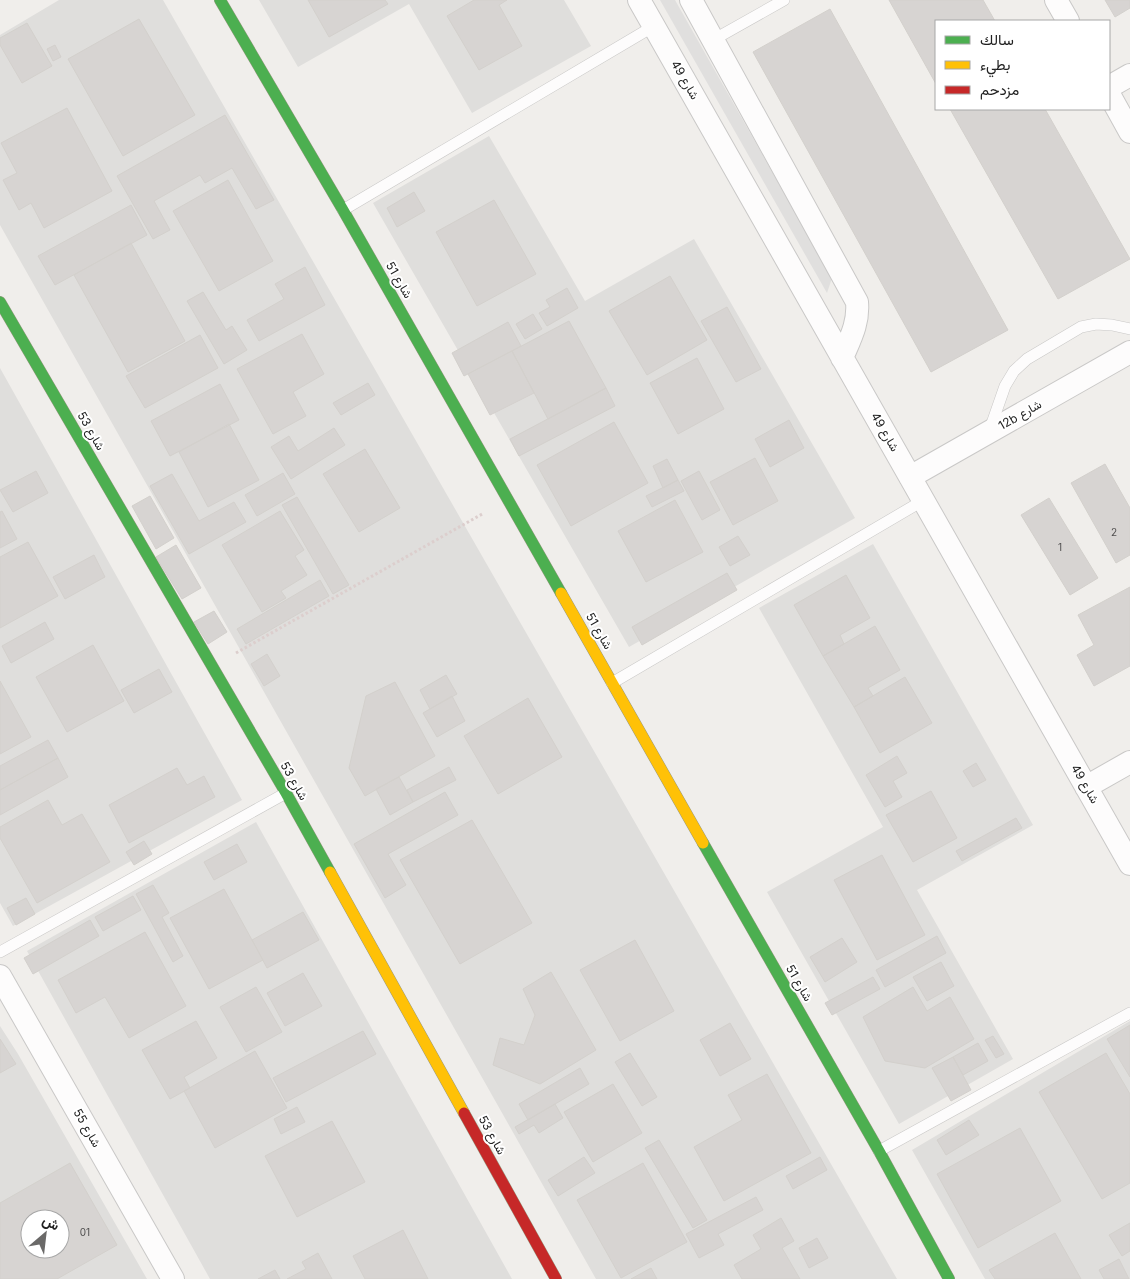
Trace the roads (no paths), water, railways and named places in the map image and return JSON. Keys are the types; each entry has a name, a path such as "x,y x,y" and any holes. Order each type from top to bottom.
{"street":[{"name":"شارع 51","path":"220,0 343,210 879,1151 949,1279"},
{"name":"شارع 49","path":"640,0 1130,864"},
{"path":"691,0 857,302 856,326 842,358"},
{"path":"1056,0 1067,20"},
{"path":"1110,86 1130,75"},
{"path":"1110,96 1130,132"},
{"name":"شارع 53","path":"0,302 286,793 556,1279"},
{"name":"12b شارع","path":"910,477 1130,352"},
{"path":"1086,787 1130,762"},
{"name":"شارع 55","path":"0,976 173,1279"}],"lane":[{"path":"713,40 784,0"},
{"path":"343,210 654,26"},
{"path":"989,432 1004,386 1014,371 1027,359 1081,327 1096,324 1130,329"},
{"path":"612,683 924,500"},
{"path":"0,952 286,793"},
{"path":"879,1151 1130,1014"}]}
